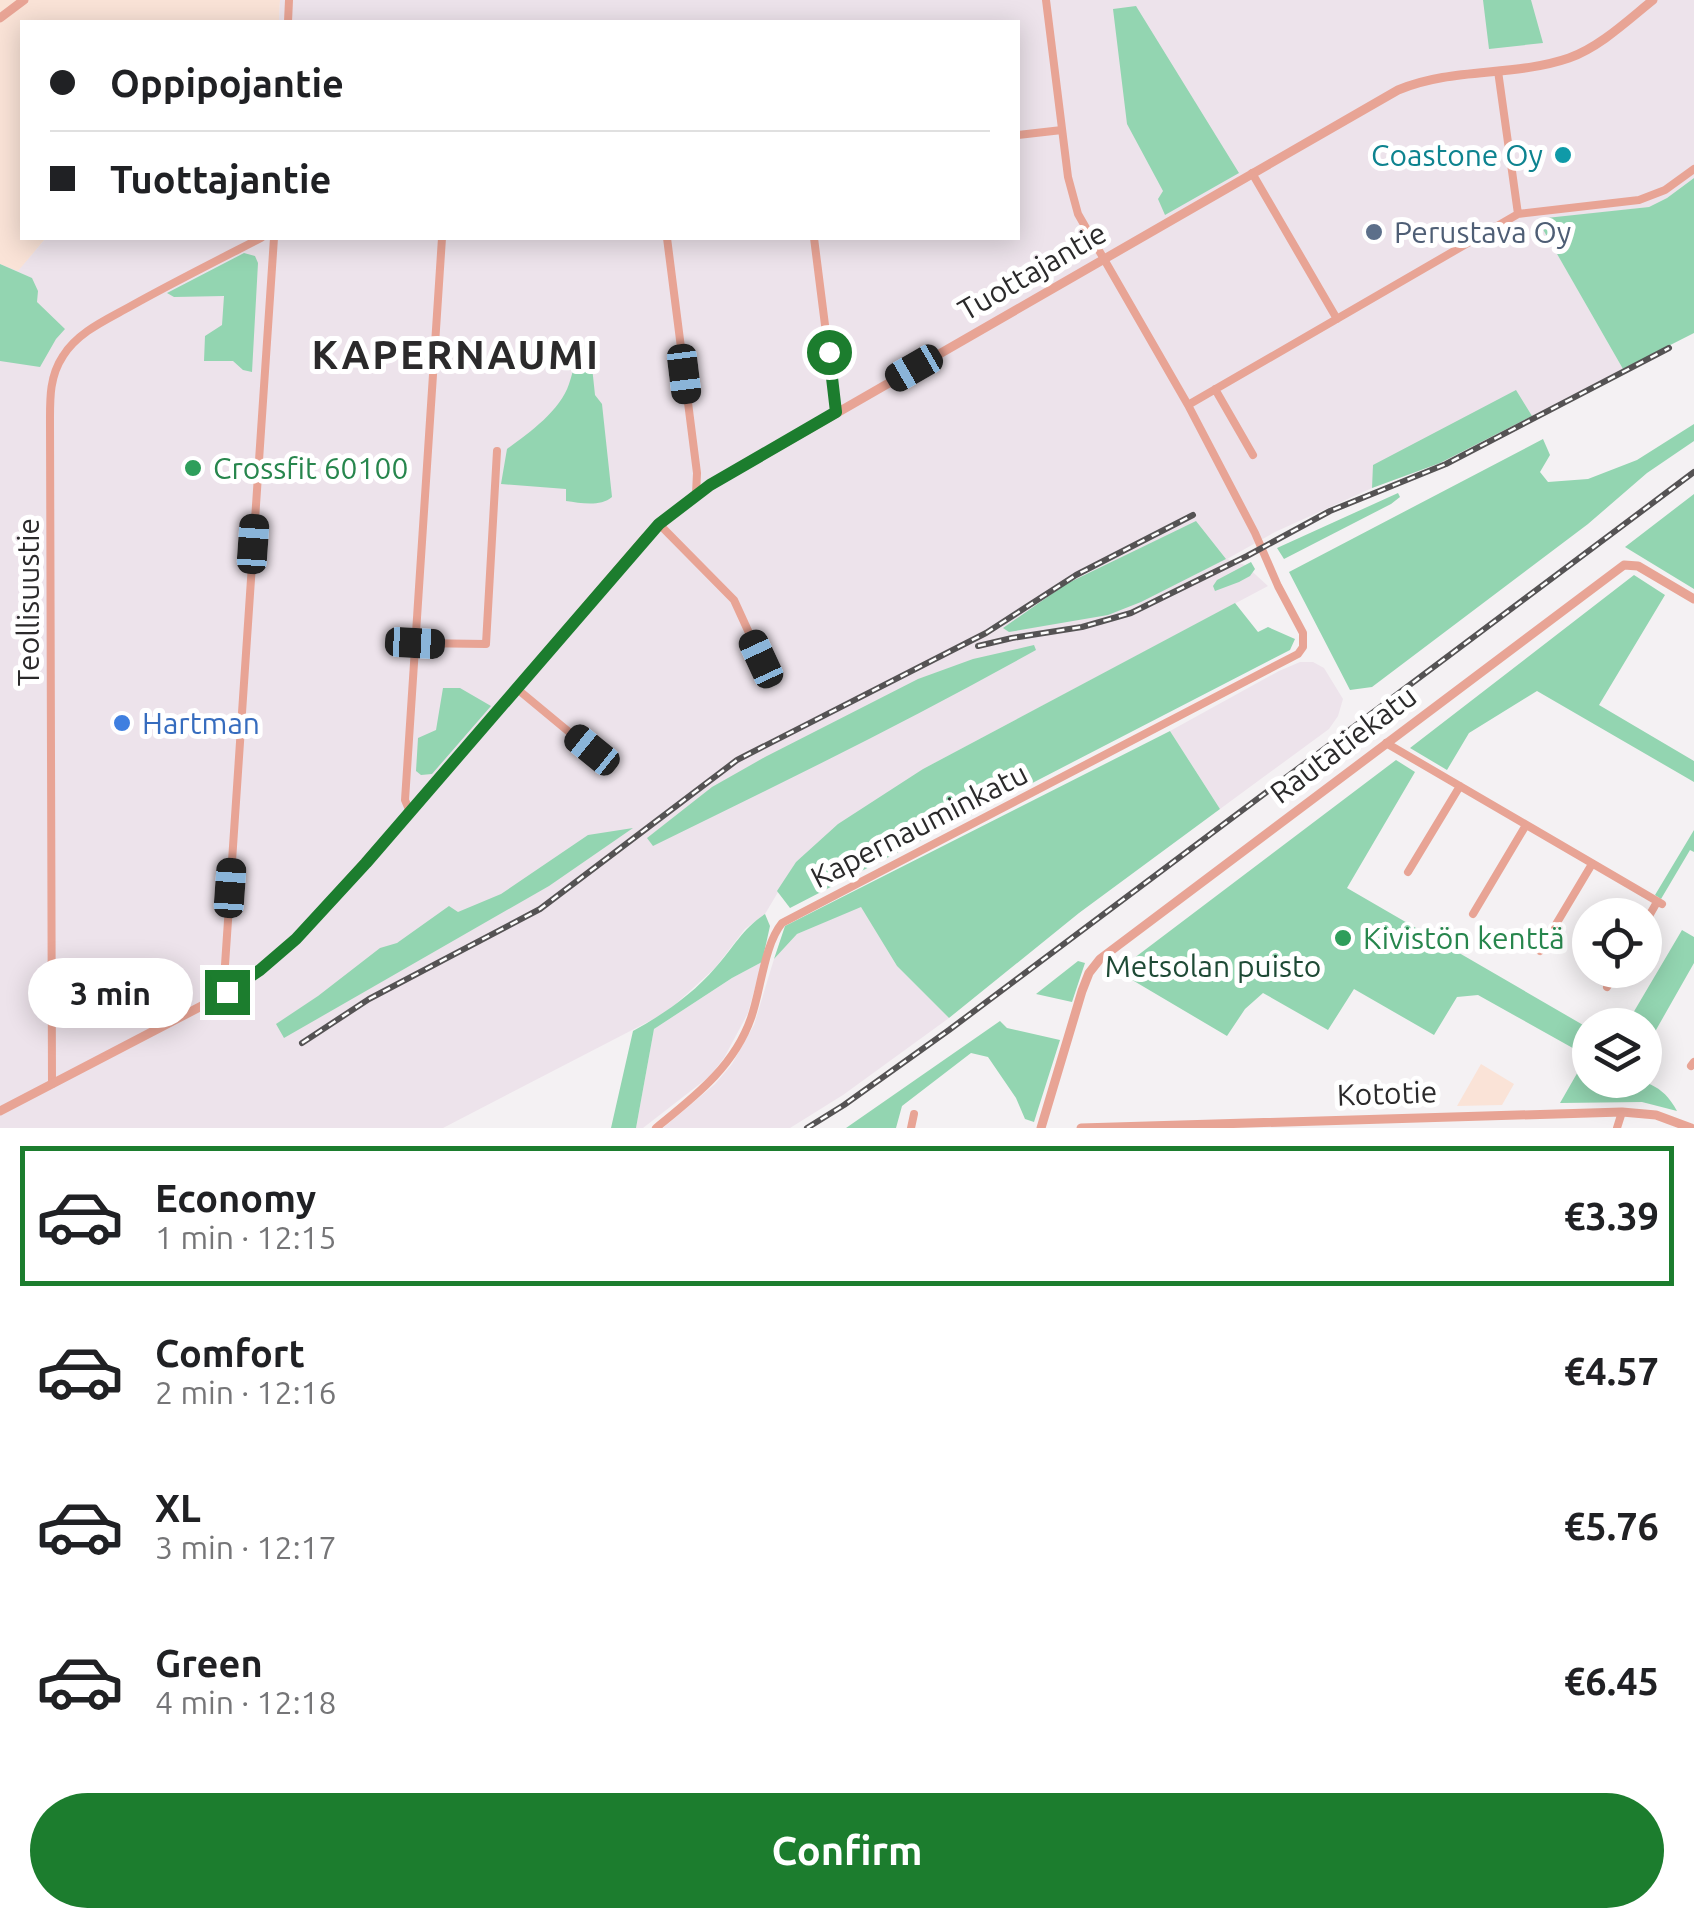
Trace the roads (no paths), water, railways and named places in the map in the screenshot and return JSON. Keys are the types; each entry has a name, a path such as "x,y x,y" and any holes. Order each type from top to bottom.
{"street":[{"path":"0,18 24,0"},
{"path":"1046,0 1062,130 1078,214 1188,404 1518,214 1639,200 1665,190 1694,169"},
{"name":"Tuottajantie","path":"0,1111 227,992 296,939 659,524 696,494 1398,90 1415,82 1498,72 1574,56 1654,0"},
{"path":"1498,72 1518,214"},
{"path":"1020,136 1062,130"},
{"path":"1252,173 1337,319"},
{"name":"Teollisuustie","path":"52,1084 53,375 61,358 86,331 258,240"},
{"path":"227,992 225,965 274,240"},
{"path":"410,812 405,800 442,240"},
{"path":"666,240 697,473 696,494"},
{"path":"814,240 836,412"},
{"path":"1215,389 1253,455"},
{"name":"Kapernauminkatu","path":"656,1128 714,1078 736,1048 752,1014 782,922 1298,654 1303,647 1303,634 1188,404"},
{"path":"415,643 486,644 497,452"},
{"path":"659,524 734,600 761,659"},
{"name":"Rautatiekatu","path":"1043,1128 1088,973 1100,959 1624,565 1632,564 1694,599"},
{"path":"516,688 592,750"},
{"path":"1386,742 1650,898"},
{"path":"1408,872 1460,786"},
{"path":"1473,914 1526,825"},
{"path":"1540,951 1592,864"},
{"path":"1617,1128 1622,1112"},
{"name":"Kototie","path":"1081,1128 1379,1123 1622,1112 1656,1115 1691,1128"},
{"path":"911,1128 914,1114"}],"railway":[{"path":"978,646 1082,627 1131,613 1330,511 1446,464 1669,348"},
{"path":"807,1128 949,1030 1694,472"},
{"path":"302,1043 369,999 540,909 737,760 986,633 1076,575 1193,515"}],"place":[{"name":"Coastone Oy","path":"1563,155"},
{"name":"Perustava Oy","path":"1374,232"},
{"name":"Crossfit 60100","path":"193,468"},
{"name":"Hartman","path":"122,723"},
{"name":"Kivistön kenttä","path":"1343,938"}],"district":[{"name":"KAPERNAUMI","path":"456,354"}],"park label":[{"name":"Metsolan puisto","path":"1213,966"}]}
